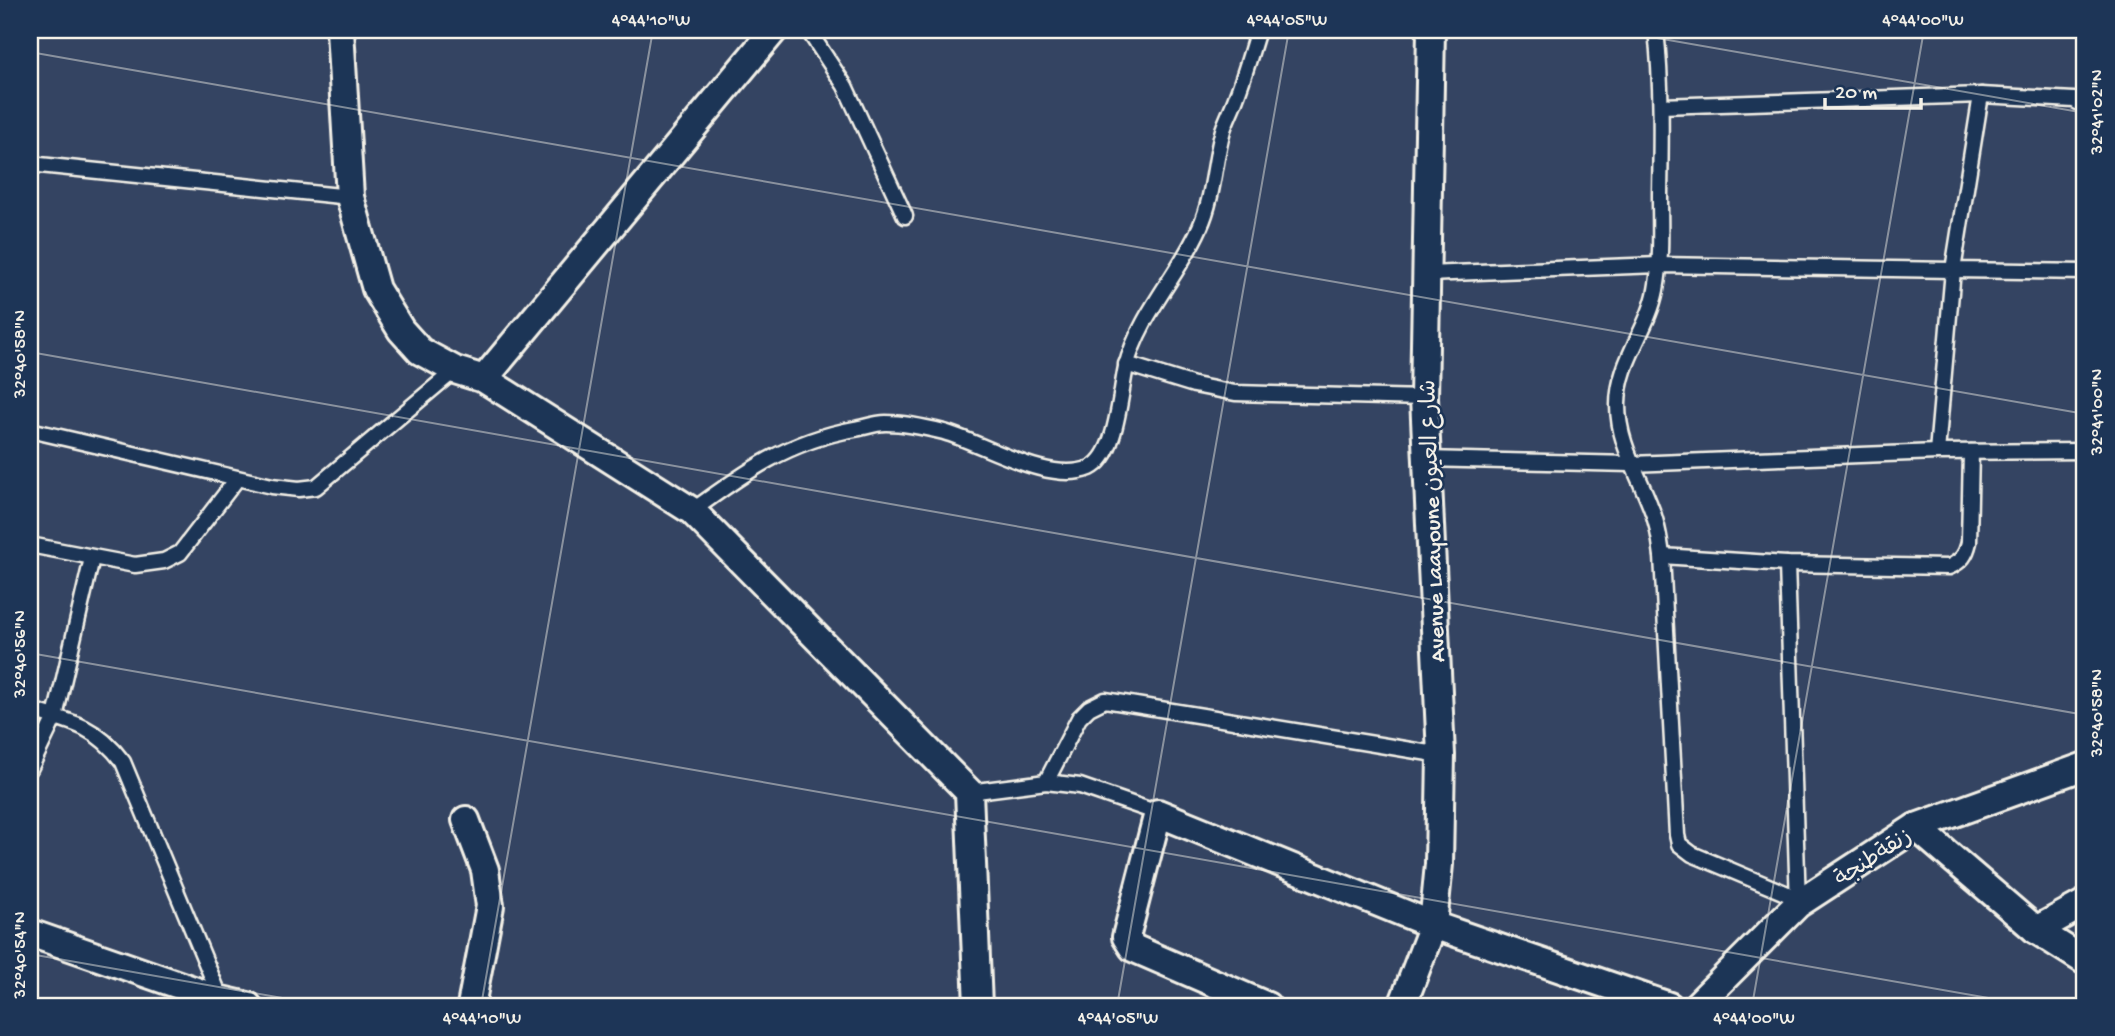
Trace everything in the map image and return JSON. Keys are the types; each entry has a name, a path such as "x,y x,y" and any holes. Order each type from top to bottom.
{"street":[{"path":"340,30 350,197 376,289 401,330 420,351 455,370 484,379 692,511 969,792 978,1006"},
{"path":"484,379 774,30"},
{"name":"Avenue Laayoune شارع العيون","path":"1402,1006 1433,925 1439,864 1441,755 1424,398 1431,30"},
{"name":"زنقةطنجة","path":"1696,1006 1798,901 1916,827 2085,765"},
{"path":"1266,1006 1133,948 1126,937 1158,813 1433,925 1669,1006"},
{"path":"466,820 485,870 490,906 471,1006"},
{"path":"1916,827 2035,930 2085,961"},
{"path":"2035,930 2085,903"},
{"path":"30,933 222,1000 248,1006"}],"lane":[{"path":"808,30 845,86 905,216"},
{"path":"692,511 772,456 827,434 886,423 943,432 1032,466 1068,471 1090,468 1104,457 1113,432 1126,364 1140,329 1190,248 1201,224 1214,186 1224,127 1258,30"},
{"path":"1656,30 1661,106 1659,265 1655,292 1643,327 1625,363 1618,403 1620,430 1631,464 1650,505 1662,556 1679,844 1692,854 1798,901 1787,564"},
{"path":"1661,106 1981,95 2074,100 2085,106"},
{"path":"1937,452 1953,270 1981,95"},
{"path":"30,164 350,197"},
{"path":"1427,274 1659,265 2085,272"},
{"path":"1126,364 1194,385 1235,393 1424,398"},
{"path":"30,430 272,486 299,489 316,487 455,370"},
{"path":"1426,459 1631,464 1937,452 2085,451"},
{"path":"1662,556 1787,564 1949,567 1960,562 1967,552 1969,542 1971,452"},
{"path":"30,545 135,565 164,561 180,553 237,479"},
{"path":"30,769 55,717 92,558"},
{"path":"1046,782 1079,718 1089,708 1105,700 1441,755"},
{"path":"30,710 91,730 110,744 122,762 222,1000"},
{"path":"969,792 1046,782 1080,786 1158,813"}]}
